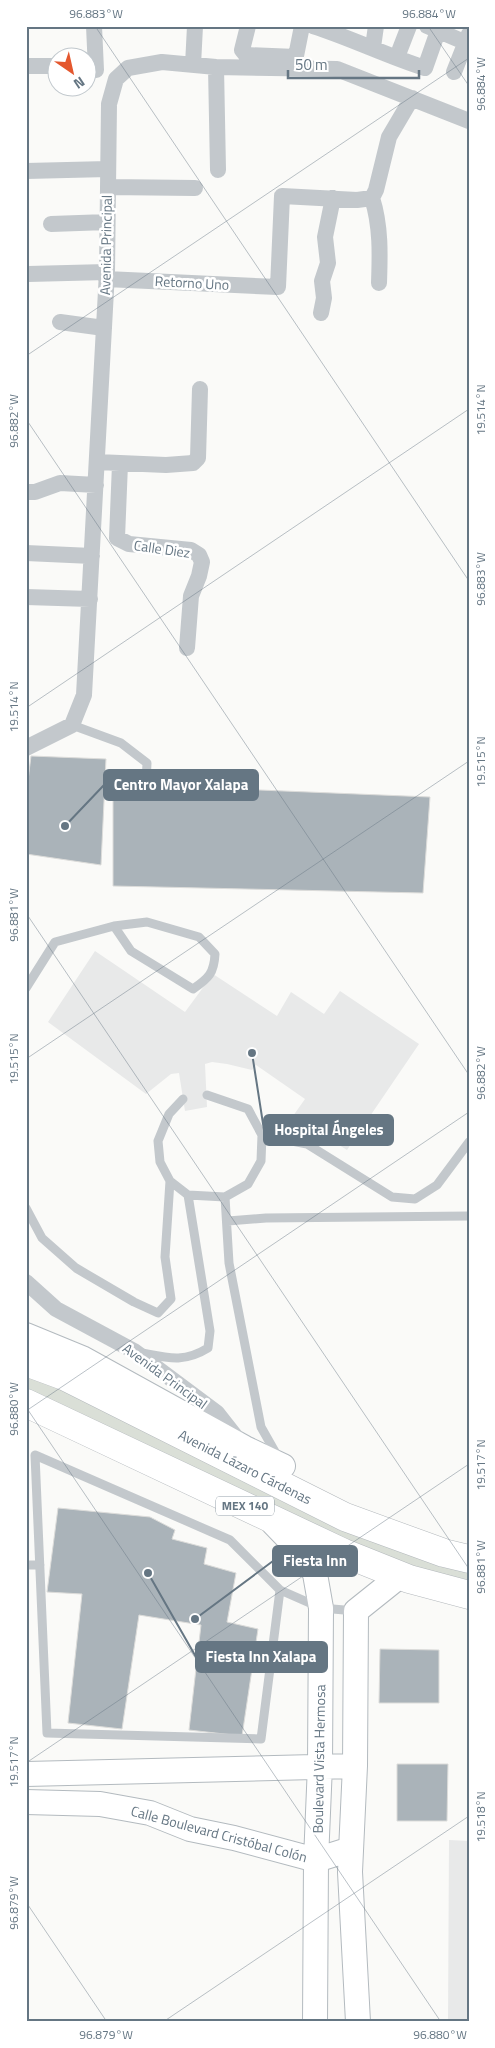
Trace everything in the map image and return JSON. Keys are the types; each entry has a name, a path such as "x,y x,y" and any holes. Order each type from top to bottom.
{"highway":[{"name":"Avenida Lázaro Cárdenas","path":"26,1362 64,1376 345,1517 444,1554 469,1559"},
{"name":"MEX 140","path":"26,1403 344,1553 401,1575 469,1595"},
{"path":"282,1466 345,1517"}],"street":[{"path":"93,48 94,26"},
{"path":"193,65 195,26"},
{"path":"248,26 242,50 246,55 338,69 469,120"},
{"path":"295,62 302,26"},
{"path":"313,26 345,31 372,47 425,68 432,29 468,40 454,72"},
{"path":"372,47 376,26"},
{"path":"397,57 409,26"},
{"path":"98,71 116,79 128,68 162,62 216,67 295,62"},
{"path":"26,66 48,66"},
{"path":"216,67 218,170"},
{"name":"Avenida Principal","path":"72,724 84,695 104,328 109,104 116,79"},
{"path":"379,284 380,244 376,210 372,198 376,190 389,137 412,98"},
{"path":"26,171 108,169"},
{"path":"108,187 195,188"},
{"name":"Retorno Uno","path":"28,274 106,276 278,287 282,196 333,198"},
{"path":"321,313 324,298 322,281 328,263 326,237 333,198 365,200 372,198"},
{"path":"51,224 107,222"},
{"path":"60,322 104,328"},
{"path":"97,462 166,466 193,463 198,458 200,389"},
{"path":"117,538 120,464"},
{"path":"26,492 35,492 60,483 96,485"},
{"name":"Calle Diez","path":"26,554 93,548 117,538 129,544 191,550 199,555 202,562 192,596 187,648"},
{"path":"26,597 90,599"},
{"path":"26,748 72,724"},
{"name":"Avenida Principal","path":"26,1282 56,1309 134,1351 217,1413 245,1448"},
{"name":"Avenida Lázaro Cárdenas","path":"26,1336 82,1358 245,1448 282,1466"},
{"name":"Boulevard Vista Hermosa","path":"266,1516 305,1556 315,1574 322,1608 320,1765 316,1860 315,2022"},
{"path":"358,2022 350,1872 355,1766 356,1612 401,1575"},
{"path":"26,1774 320,1765 355,1766"},
{"name":"Calle Boulevard Cristóbal Colón","path":"26,1802 100,1804 150,1813 190,1829 234,1838 316,1860 350,1849"}],"lane":[{"path":"72,724 121,743 147,763 146,783"},
{"path":"26,988 55,942 114,926 147,922 199,937 215,954 215,969 204,982 193,989 131,951 114,926"},
{"path":"183,1099 169,1114 158,1141 160,1162 170,1181 188,1195 226,1198 248,1184 262,1161 262,1135 248,1109 207,1095"},
{"path":"262,1135 307,1144 392,1197 415,1199 437,1185 469,1142"},
{"path":"26,1208 42,1238 76,1268 134,1302 158,1313 172,1299 165,1257 170,1181"},
{"path":"134,1351 175,1360 196,1356 208,1348 210,1331 188,1195"},
{"path":"226,1198 229,1263 261,1427 282,1466"},
{"path":"228,1221 266,1218 469,1216"},
{"path":"280,1590 261,1739 48,1733 35,1456 230,1540 280,1590 322,1608 356,1612"},
{"path":"26,1565 40,1565"}],"shaded area":[{"path":"95,951 185,1012 213,974 277,1016 291,992 324,1014 340,991 419,1044 347,1150 293,1116 305,1099 256,1065 252,1070 212,1062 205,1064 207,1107 185,1111 179,1073 171,1074 146,1094 48,1022"},
{"path":"26,1373 469,1563 469,1585 410,1576 26,1397"},
{"path":"449,1840 469,1841 469,2022 448,2022"}],"building":[{"path":"31,756 106,759 101,865 26,854 26,797"},
{"path":"113,784 430,797 423,893 113,886"},
{"path":"58,1508 150,1517 175,1530 172,1539 207,1548 204,1564 236,1573 227,1622 258,1629 242,1736 189,1730 201,1625 139,1615 122,1729 68,1723 82,1594 47,1592"},
{"path":"380,1649 439,1650 439,1703 379,1703"},
{"path":"397,1764 448,1764 447,1821 397,1821"}],"place":[{"name":"Centro Mayor Xalapa","path":"65,826"},
{"name":"Hospital Ángeles","path":"252,1053"},
{"name":"Fiesta Inn Xalapa","path":"148,1573"},
{"name":"Fiesta Inn","path":"195,1619"}]}
